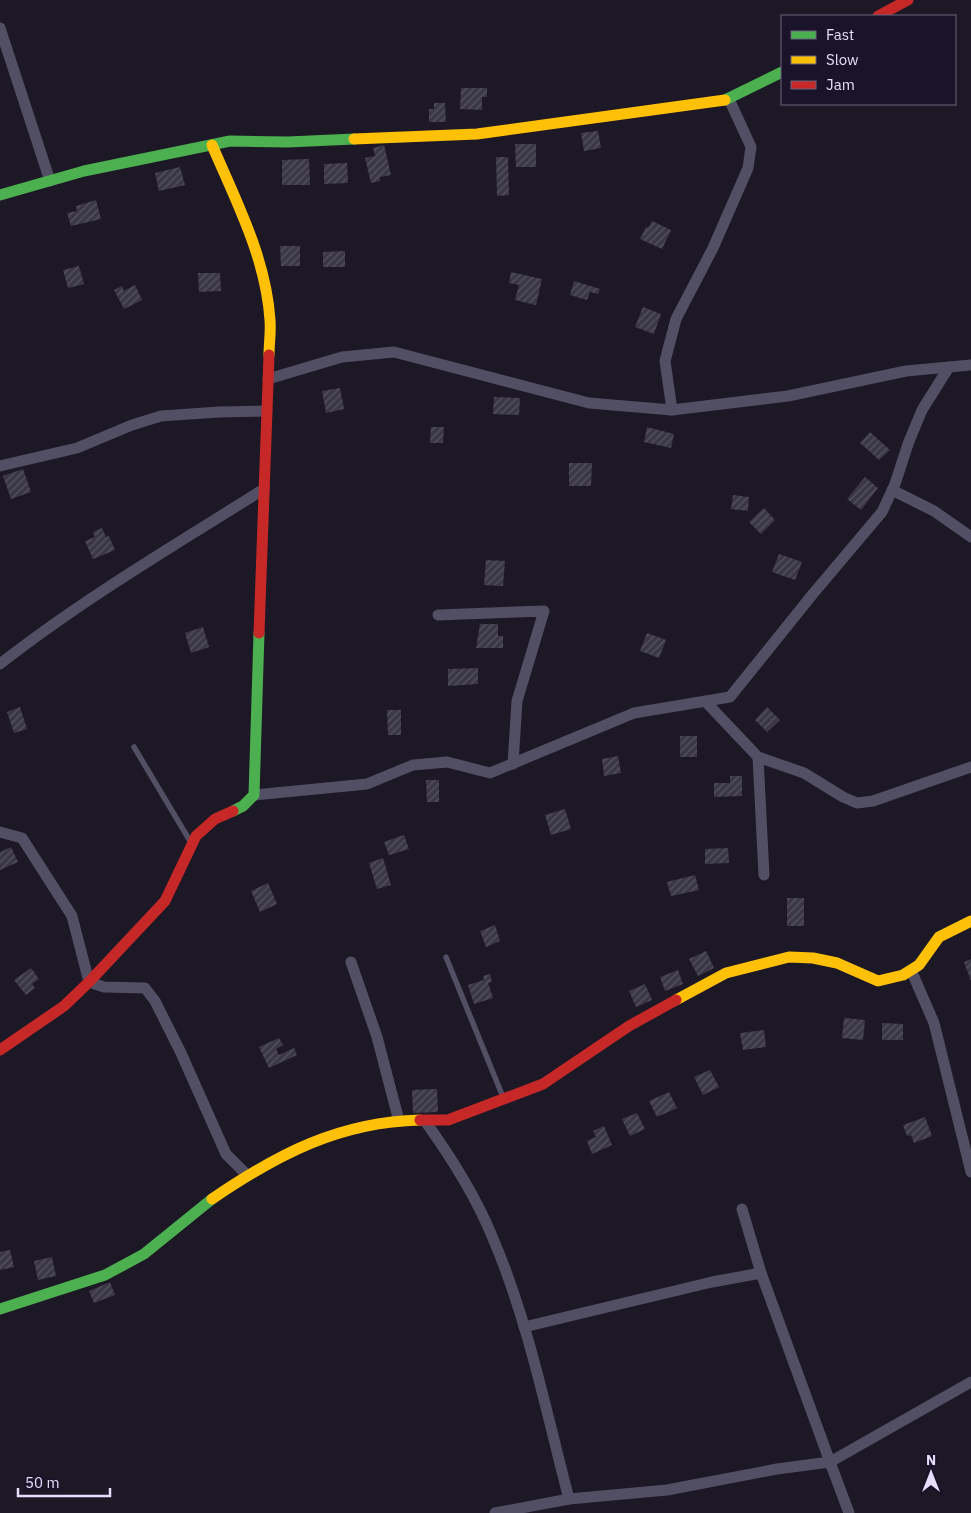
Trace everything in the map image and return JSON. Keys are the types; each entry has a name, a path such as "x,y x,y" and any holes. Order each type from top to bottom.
{"street":[{"path":"880,15 908,0"},
{"path":"0,28 50,181"},
{"path":"0,195 84,171 230,141 288,142 477,134 729,99 781,73"},
{"path":"672,410 665,361 676,319 713,248 748,168 751,147 729,99"},
{"path":"212,145 251,235 262,273 270,320 254,795"},
{"path":"268,379 342,357 394,352 589,403 672,410 788,396 906,371 971,365"},
{"path":"0,1050 64,1006 89,982 165,900 196,836 216,819 243,806 254,795 367,784 413,766 447,762 490,773 634,713 730,697 812,594 882,512 922,410 949,367"},
{"path":"1,462 77,448 132,425 161,416 267,411"},
{"path":"0,664 31,640 94,597 264,489"},
{"path":"892,490 934,511 971,537"},
{"path":"438,615 544,612 517,701 513,764"},
{"path":"705,701 758,757 804,773 843,797 857,803 873,801 971,767"},
{"path":"758,757 764,875"},
{"path":"0,832 22,838 72,916 89,982"},
{"path":"0,1310 105,1275 144,1254 197,1209 247,1176 316,1139 387,1121 448,1120 543,1084 629,1026 726,973 789,957 813,958 837,963 878,981 903,976 919,965 939,937 971,920"},
{"path":"351,962 378,1037 399,1121"},
{"path":"911,970 934,1024 971,1172"},
{"path":"89,982 104,987 145,988 155,1001 181,1053 226,1154 247,1176"},
{"path":"425,1120 450,1156 492,1235 524,1327 569,1499"},
{"path":"742,1209 761,1273 849,1513"},
{"path":"524,1327 712,1282 761,1273"},
{"path":"496,1513 526,1510 569,1499 667,1490 777,1469 830,1462 971,1382"}],"lane":[{"path":"134,747 192,844"},
{"path":"446,957 504,1099"}],"building":[{"path":"461,88 487,88 487,97 482,97 482,110 460,109"},
{"path":"434,103 445,103 446,122 429,122 429,109 434,109"},
{"path":"598,131 601,148 584,151 581,133"},
{"path":"515,144 536,144 536,167 516,167"},
{"path":"384,145 391,175 380,177 380,181 371,183 365,158 375,156 373,148"},
{"path":"496,157 508,157 509,195 497,196"},
{"path":"309,159 310,185 282,185 282,160"},
{"path":"347,163 348,183 324,184 324,164"},
{"path":"180,167 185,185 159,191 155,173"},
{"path":"96,200 101,219 71,226 67,213 77,211 76,206"},
{"path":"652,221 671,230 662,249 640,239 646,227 648,228"},
{"path":"280,246 300,246 300,266 281,266"},
{"path":"345,251 345,267 323,267 323,252"},
{"path":"79,266 84,284 68,288 63,270"},
{"path":"511,272 542,279 536,305 515,300 519,285 509,283"},
{"path":"198,273 220,273 221,291 199,292"},
{"path":"574,281 600,289 598,294 590,292 587,300 570,295"},
{"path":"135,285 142,300 124,309 114,290 122,286 124,291"},
{"path":"643,307 661,314 654,334 635,327"},
{"path":"340,388 344,409 326,413 322,391"},
{"path":"494,397 520,398 519,415 493,414"},
{"path":"431,427 444,427 443,443 430,443"},
{"path":"647,427 674,434 671,448 644,442"},
{"path":"870,432 890,450 879,460 860,443"},
{"path":"569,463 592,463 591,486 569,486"},
{"path":"23,469 31,492 11,499 3,476"},
{"path":"865,477 878,488 861,510 847,499"},
{"path":"733,495 749,497 748,511 731,509"},
{"path":"764,508 775,520 761,534 749,522"},
{"path":"102,528 106,537 109,536 115,550 93,559 85,541 95,537 93,532"},
{"path":"779,554 802,562 795,580 772,572"},
{"path":"486,560 505,561 503,586 484,585"},
{"path":"480,624 498,624 498,636 503,636 503,648 476,648"},
{"path":"203,627 209,647 191,653 185,633"},
{"path":"647,633 666,640 659,658 640,651"},
{"path":"478,668 478,684 448,686 448,669"},
{"path":"20,707 27,729 14,733 7,712"},
{"path":"767,707 780,720 767,732 755,720"},
{"path":"387,710 401,710 401,735 388,735"},
{"path":"680,736 697,736 697,757 680,757"},
{"path":"618,756 621,773 604,776 602,759"},
{"path":"730,776 742,776 742,796 714,797 714,783 730,783"},
{"path":"426,780 439,780 439,802 427,802"},
{"path":"565,809 571,829 551,835 545,815"},
{"path":"404,835 409,849 389,855 384,842"},
{"path":"11,847 18,862 0,870 0,852"},
{"path":"728,848 729,863 705,864 705,849"},
{"path":"383,858 391,885 377,889 369,863"},
{"path":"695,875 699,890 671,896 667,882"},
{"path":"268,883 277,904 260,912 251,891"},
{"path":"787,898 804,898 804,926 787,926"},
{"path":"495,925 500,941 486,947 480,931"},
{"path":"706,951 714,968 698,976 689,959"},
{"path":"971,959 971,981 964,962"},
{"path":"31,968 39,979 32,984 35,988 26,995 14,980"},
{"path":"678,970 683,984 665,991 660,977"},
{"path":"490,974 492,982 488,983 493,998 474,1004 468,985 484,980 483,976"},
{"path":"645,984 652,1000 636,1007 629,991"},
{"path":"844,1018 865,1020 863,1040 842,1038"},
{"path":"882,1023 903,1024 903,1040 882,1040"},
{"path":"764,1030 766,1047 743,1050 740,1033"},
{"path":"279,1038 283,1045 276,1049 279,1055 294,1048 297,1055 269,1068 259,1047"},
{"path":"710,1070 719,1087 703,1095 694,1077"},
{"path":"437,1089 438,1112 413,1113 412,1090"},
{"path":"669,1092 677,1108 657,1117 649,1101"},
{"path":"637,1113 645,1129 630,1136 622,1119"},
{"path":"925,1117 932,1136 914,1143 911,1135 907,1136 903,1125"},
{"path":"604,1126 612,1145 592,1154 587,1141 596,1137 593,1131"},
{"path":"10,1250 14,1267 0,1270 0,1252"},
{"path":"52,1257 56,1276 38,1280 34,1261"},
{"path":"110,1282 115,1295 94,1303 89,1291"}],"traffic: fast":[{"path":"725,100 781,72"},
{"path":"0,195 84,171 230,141 288,142 354,139"},
{"path":"233,811 243,806 254,795 259,633"},
{"path":"0,1309 105,1275 144,1254 212,1199"}],"traffic: slow":[{"path":"354,139 477,134 725,100"},
{"path":"212,145 240,209 263,274 270,320 269,355"},
{"path":"676,1000 726,973 789,957 813,958 837,963 878,981 903,975 919,965 939,937 971,921"},
{"path":"212,1199 261,1168 310,1143 363,1127 391,1122 420,1120"}],"traffic: jam":[{"path":"880,15 908,0"},
{"path":"259,633 269,355"},
{"path":"0,1050 64,1006 89,982 165,901 196,836 215,819 233,811"},
{"path":"420,1120 448,1120 543,1084 629,1026 676,1000"}]}
